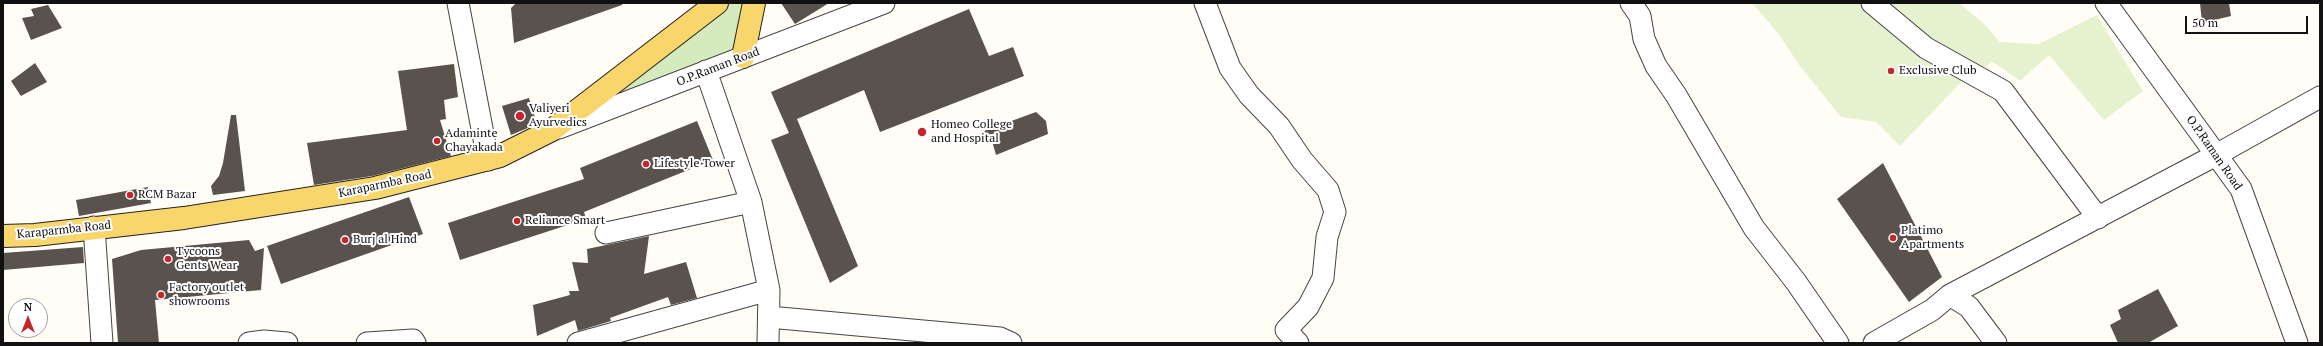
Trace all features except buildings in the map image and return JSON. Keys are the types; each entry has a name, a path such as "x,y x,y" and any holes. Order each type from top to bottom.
{"main road":[{"name":"Karaparmba Road","path":"3,236 35,235 94,227 184,218 375,188 488,160 500,156 552,130 717,3"},
{"path":"743,57 754,3"}],"street":[{"path":"458,3 488,160"},
{"name":"O.P.Raman Road","path":"552,130 884,3"},
{"path":"1205,3 1230,68 1249,95 1279,126 1302,160 1328,190 1335,212 1327,237 1322,278 1308,307 1286,330 1298,343"},
{"path":"1631,3 1640,16 1644,39 1656,66 1676,95 1754,228 1796,282 1838,343"},
{"path":"1872,3 1926,48 2004,91 2098,218"},
{"name":"O.P.Raman Road","path":"2106,3 2240,189 2297,343"},
{"path":"706,71 751,202 769,290 768,343"},
{"path":"1874,343 1932,310 1950,296 2216,155 2320,97"},
{"path":"606,232 751,202"},
{"path":"94,227 102,343"},
{"path":"578,343 769,290"},
{"path":"1950,296 1970,307 1996,343"},
{"path":"769,317 1000,338 1011,343"},
{"path":"367,343 413,340 415,343"},
{"path":"249,343 264,341 287,343"}],"green space":[{"path":"725,3 751,3 743,57 588,111"},
{"name":"Exclusive Club","path":"1752,3 1959,3 1984,24 2000,42 2039,44 2097,15 2143,91 2104,120 2049,55 2020,81 1993,62 1968,75 1900,146 1876,122 1841,117 1800,66 1778,33"}],"place":[{"name":"Exclusive Club","path":"1891,71"},
{"name":"Valiyeri Ayurvedics","path":"520,116"},
{"name":"Homeo College and Hospital","path":"922,132"},
{"name":"Adaminte Chayakada","path":"437,141"},
{"name":"Lifestyle Tower","path":"646,164"},
{"name":"RCM Bazar","path":"130,195"},
{"name":"Reliance Smart","path":"517,221"},
{"name":"Platimo Apartments","path":"1893,238"},
{"name":"Burj al Hind","path":"345,240"},
{"name":"Tycoons Gents Wear","path":"168,259"},
{"name":"Factory outlet showrooms","path":"161,295"}]}
